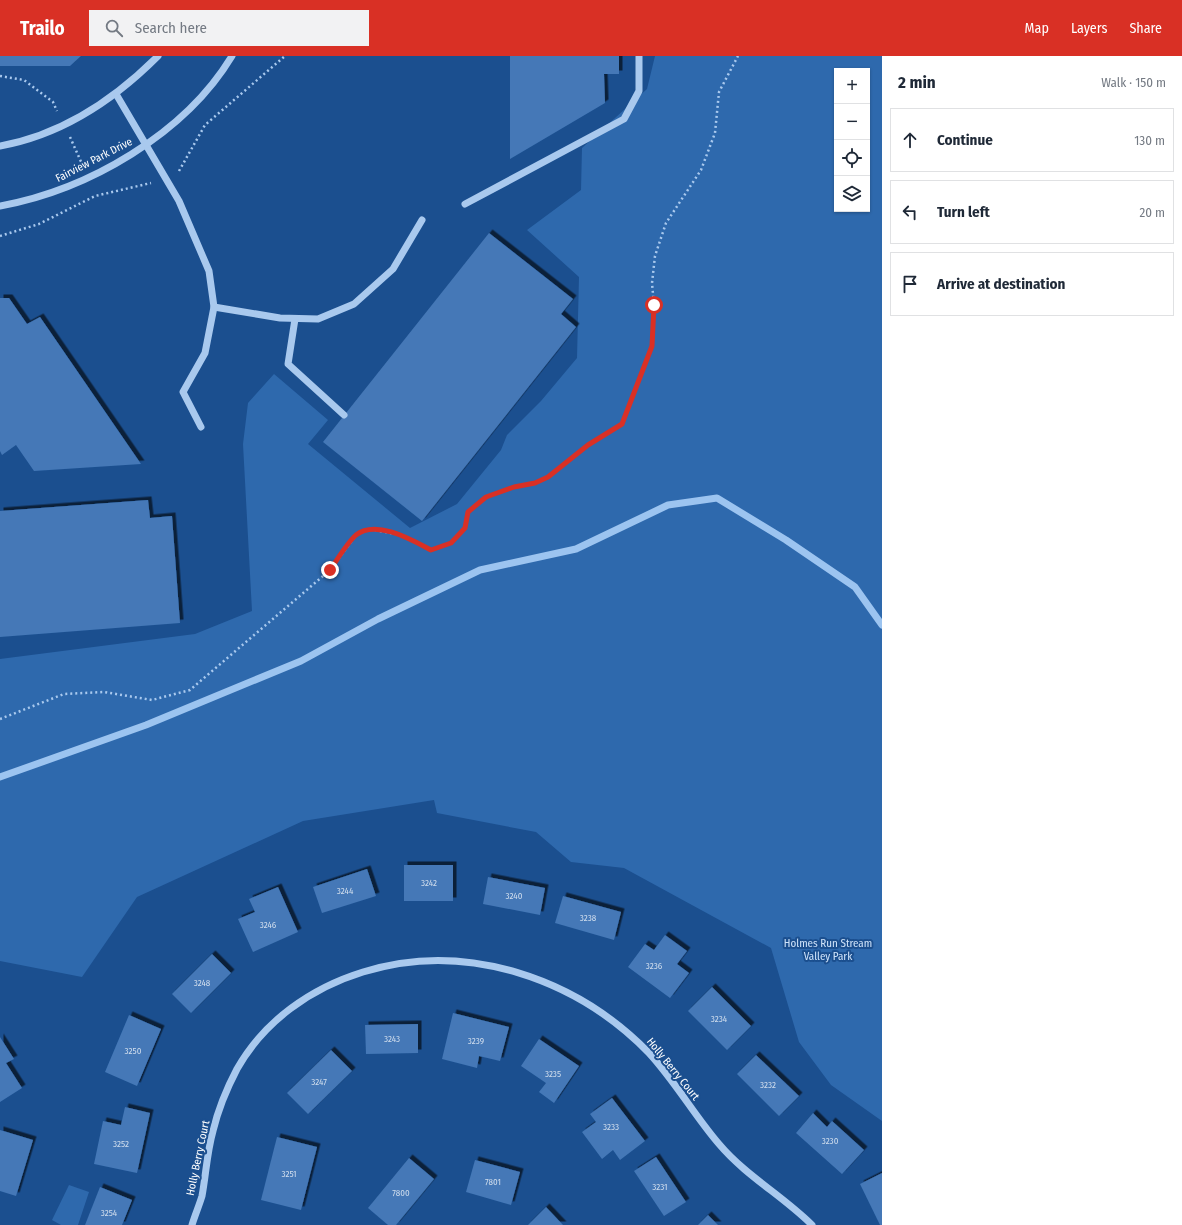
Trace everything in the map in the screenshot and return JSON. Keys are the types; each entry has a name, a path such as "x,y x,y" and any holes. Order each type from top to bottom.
{"street":[{"path":"0,146 46,132 75,119 116,94 134,80 158,56"},
{"name":"Fairview Park Drive","path":"0,206 61,190 102,171 146,145 172,124 207,90 232,56"},
{"path":"465,204 624,119 639,91 639,56"},
{"path":"116,94 179,201 208,271 214,306 204,353 183,392 201,427"},
{"path":"214,306 280,318 318,319 354,304 393,269 422,220"},
{"path":"295,319 288,364 344,415"},
{"name":"Holly Berry Court","path":"192,1225 201,1198 213,1131 223,1099 241,1064 269,1027 292,1006 348,976 384,965 408,962 450,961 490,965 529,975 558,987 593,1006 624,1030 650,1055 720,1145 749,1174 797,1210 812,1225"}],"path":[{"path":"0,719 64,694 104,692 152,700 190,690 330,570 356,536 370,529 401,535 431,550 451,543 465,528 468,512 486,497 514,487 535,483 548,477 588,445 622,424 652,346 654,305 652,284 655,256 666,223 701,170 716,133 720,92 738,56"}],"green space":[{"name":"Holmes Run Stream Valley Park","path":"655,56 882,56 882,1121 831,1085 799,1042 771,948 624,868 571,862 536,832 437,813 434,800 303,821 137,897 82,977 0,961 0,659 195,634 252,611 243,444 248,403 274,374 328,420 308,444 410,528 457,504 501,450 507,435 541,401 577,358 579,277 527,230 581,190 582,148 647,89"},
{"path":"69,1185 89,1192 78,1225 61,1225 52,1220"}],"building":[{"path":"0,56 81,56 70,66 0,66"},
{"path":"510,56 619,56 619,74 604,74 605,103 510,159"},
{"path":"489,233 573,299 561,314 576,327 422,521 323,442"},
{"path":"0,298 9,298 27,324 40,317 141,464 34,471 16,445 2,455 0,451"},
{"path":"148,500 150,518 172,516 180,623 0,637 0,511"},
{"path":"404,865 453,865 453,901 404,901"},
{"path":"367,869 376,896 322,913 313,887"},
{"path":"488,877 545,888 540,915 483,904"},
{"path":"278,887 298,932 253,952 238,919 255,912 249,899"},
{"path":"563,896 621,912 614,940 555,923"},
{"path":"665,935 687,951 677,964 689,973 670,998 628,967 645,944 654,950"},
{"path":"212,954 231,973 191,1013 172,994"},
{"path":"712,987 751,1026 727,1050 688,1011"},
{"path":"453,1013 509,1027 500,1061 479,1056 477,1068 442,1059"},
{"path":"129,1015 161,1029 137,1086 105,1072"},
{"path":"418,1024 418,1053 366,1054 365,1025"},
{"path":"0,1037 14,1059 6,1063 22,1088 0,1102"},
{"path":"539,1039 579,1066 554,1103 539,1092 546,1083 521,1066"},
{"path":"331,1050 352,1071 308,1114 287,1093"},
{"path":"756,1055 799,1096 779,1116 737,1074"},
{"path":"612,1098 645,1141 620,1160 613,1150 602,1159 582,1132 596,1122 590,1114"},
{"path":"125,1107 150,1113 137,1173 94,1164 103,1121 121,1125"},
{"path":"813,1113 827,1127 832,1121 864,1150 842,1174 796,1133"},
{"path":"0,1130 33,1140 16,1196 0,1191"},
{"path":"277,1137 317,1147 301,1210 261,1200"},
{"path":"656,1157 686,1202 664,1216 634,1171"},
{"path":"409,1158 434,1179 396,1225 388,1225 368,1208"},
{"path":"475,1160 520,1172 511,1205 466,1192"},
{"path":"882,1173 882,1225 880,1225 860,1184"},
{"path":"100,1187 132,1200 122,1225 85,1225"},
{"path":"546,1207 563,1225 528,1225"},
{"path":"708,1215 718,1225 698,1225"}],"waterway":[{"path":"0,777 146,725 301,661 378,619 480,570 576,549 668,505 717,498 786,540 855,587 882,625"}],"route":[{"path":"330,570 356,536 370,529 401,535 431,550 451,543 465,528 468,512 486,497 514,487 535,483 548,477 562,464 588,445 622,424 652,346 654,305"}]}
